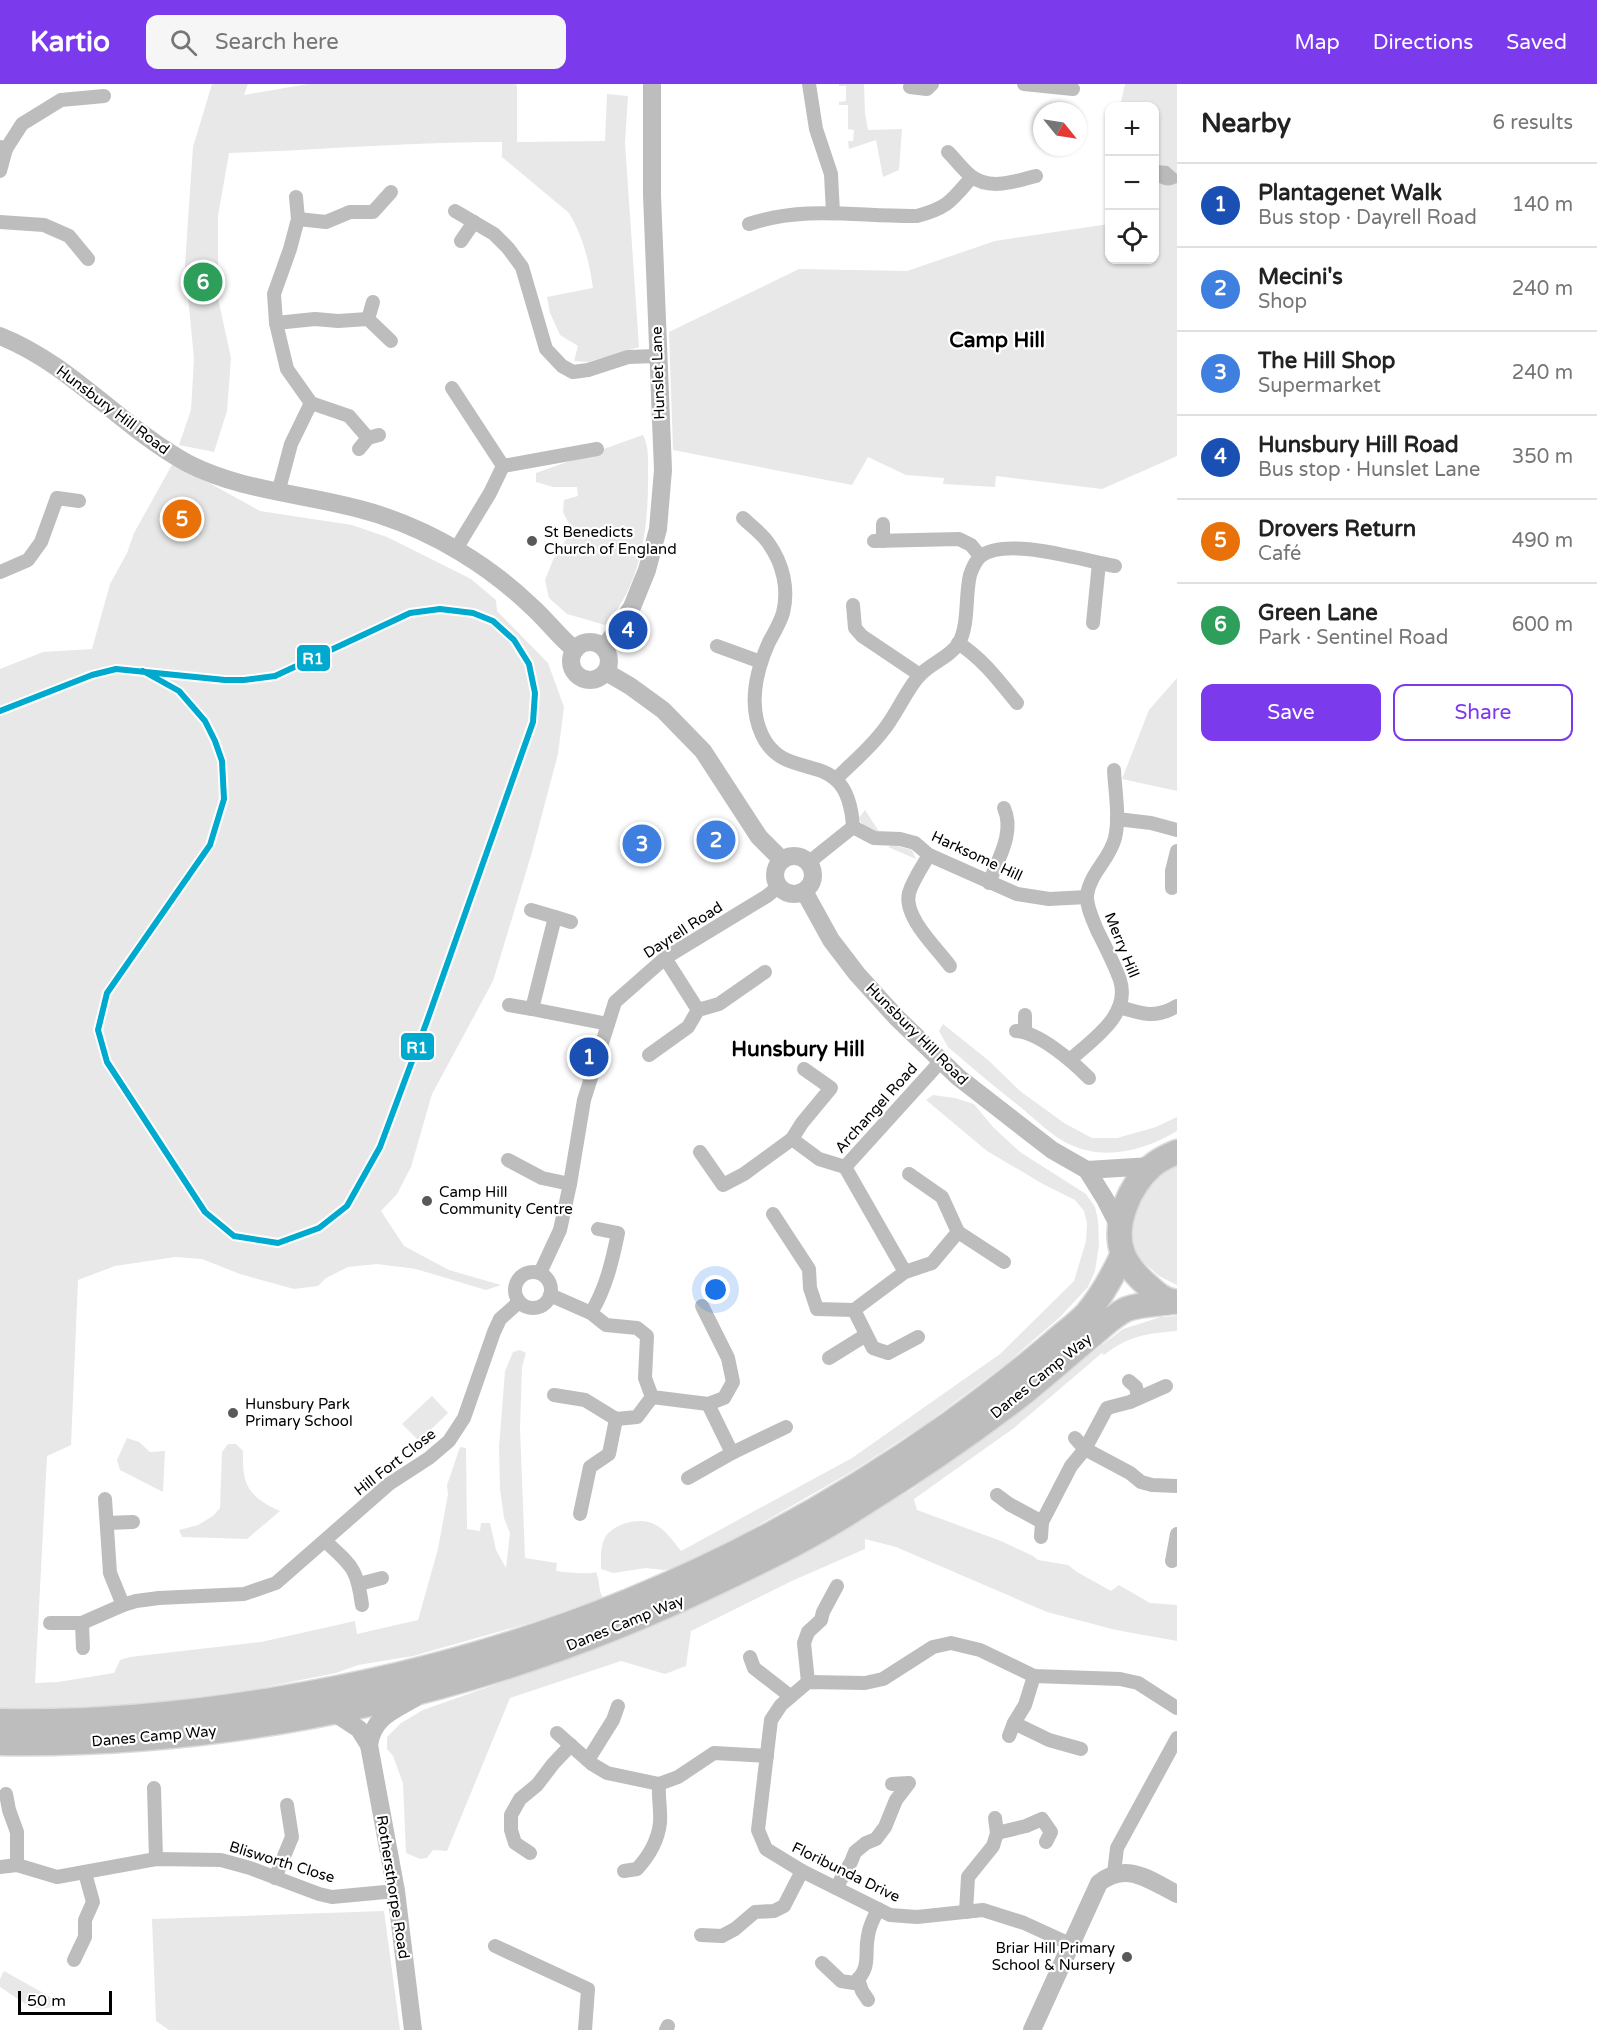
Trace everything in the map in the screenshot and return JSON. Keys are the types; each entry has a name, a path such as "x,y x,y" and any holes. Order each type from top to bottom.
{"highway":[{"name":"Danes Camp Way","path":"0,1721 90,1719 174,1713 366,1683 533,1637 661,1588 767,1537 854,1488 898,1459 979,1402 1086,1314 1105,1288 1122,1242 1125,1206 1133,1187 1151,1167 1177,1152"},
{"path":"1122,1242 1136,1275 1159,1297 1174,1302"},
{"name":"Danes Camp Way","path":"0,1743 91,1742 172,1736 235,1729 333,1712 427,1690 551,1652 616,1628 773,1556 855,1509 954,1445 1018,1397 1126,1309 1174,1302"}],"street":[{"name":"Hunslet Lane","path":"604,648 632,607 647,570 658,529 663,470 652,195 652,84"},
{"path":"809,84 816,129 831,174 833,213"},
{"path":"909,87 927,89 932,84"},
{"path":"1024,84 1073,89"},
{"path":"0,171 3,148 22,124 61,100 104,96"},
{"path":"948,152 972,177 983,182 1000,185 1036,176"},
{"path":"749,224 771,217 801,213 917,216 933,212 949,204 972,177"},
{"path":"298,219 326,222 350,212 373,212 391,192"},
{"path":"296,197 298,219 290,249 273,294 276,323 287,369 311,403 349,416 369,441"},
{"path":"455,211 494,234 522,267 546,349 562,366 573,372 588,370 628,357 657,356"},
{"path":"373,212 378,226"},
{"path":"0,222 44,225 69,236 88,259"},
{"path":"461,241 474,222"},
{"path":"368,319 373,302"},
{"path":"276,323 315,319 338,321 368,319 391,341"},
{"name":"Hunsbury Hill Road","path":"0,336 47,360 156,444 189,464 219,476 278,493 379,514 456,549 492,573 530,605 575,650"},
{"path":"452,388 503,466"},
{"path":"278,493 291,444 311,403"},
{"path":"503,466 597,449"},
{"path":"456,549 490,493 503,466"},
{"path":"0,572 28,560 41,542 57,498 80,501"},
{"path":"743,518 768,542 781,566 786,588 783,615 761,662 756,685 756,714 762,735 773,752 790,762 824,770 837,778 849,804 853,827 808,863"},
{"path":"883,524 879,541 959,539 971,545 980,556"},
{"path":"837,778 882,732 920,675 942,659 958,643 964,623 967,586 972,569 980,556 995,549 1011,548 1061,554 1115,566"},
{"path":"1093,623 1099,563"},
{"path":"853,605 855,628 862,636 920,675"},
{"path":"592,642 604,648 609,660 606,672 596,679 585,679 579,676 572,667 571,661 575,650 592,642"},
{"path":"958,643 986,665 1017,703"},
{"path":"717,646 761,662"},
{"path":"606,672 663,710 703,751 759,837 782,860"},
{"path":"1087,897 1091,882 1110,851 1115,838 1117,819 1114,770"},
{"path":"989,883 1004,847 1006,813 1023,818"},
{"path":"1117,819 1151,823 1177,830"},
{"name":"Harksome Hill","path":"853,827 874,838 915,843 929,855 1017,894 1041,898 1087,897"},
{"path":"1172,888 1172,871 1177,851"},
{"path":"929,855 908,895 909,908 915,922 950,966"},
{"path":"794,856 801,857 808,863 813,875 812,881 804,891 792,894 783,891 778,886 776,867 782,860 794,856"},
{"name":"Dayrell Road","path":"540,1273 560,1230 584,1100 615,1002 665,958 767,896 778,886"},
{"name":"Hunsbury Hill Road","path":"804,891 831,940 857,974 941,1062 1052,1150 1087,1170 1106,1199 1122,1242"},
{"name":"Merry Hill","path":"1087,897 1093,920 1120,980 1123,994 1120,1006"},
{"path":"531,910 571,922"},
{"path":"532,1009 555,917"},
{"path":"665,958 698,1010"},
{"path":"649,1055 688,1027 698,1010 719,1004 765,972"},
{"path":"509,1005 608,1024"},
{"path":"1070,1060 1113,1019 1120,1006 1144,1015 1156,1015 1177,1006"},
{"path":"1025,1015 1021,1031 1070,1060 1089,1078"},
{"name":"Archangel Road","path":"905,1272 845,1167 941,1062"},
{"path":"700,1152 723,1185 744,1174 792,1140 831,1088 804,1069"},
{"path":"792,1140 819,1159 845,1167"},
{"path":"508,1160 542,1178 570,1184"},
{"path":"1087,1170 1151,1167"},
{"path":"909,1174 942,1197 958,1232 1004,1262"},
{"path":"773,1214 809,1269 810,1288 817,1310 854,1310 905,1272 932,1263 958,1232"},
{"path":"591,1313 601,1296 609,1273 618,1233 598,1229"},
{"path":"528,1272 540,1273 550,1284 550,1295 543,1305 537,1308 525,1306 519,1302 515,1291 518,1279 528,1272"},
{"path":"550,1295 591,1313 606,1324 637,1328 647,1336 645,1378 652,1397"},
{"name":"Hill Fort Close","path":"50,1623 82,1623 123,1605 159,1598 244,1594 276,1583 389,1484 429,1458 449,1441 464,1418 482,1364 501,1319 519,1302"},
{"path":"652,1397 708,1404 724,1398 733,1382 728,1358 702,1306"},
{"path":"854,1310 873,1348 888,1353 918,1337"},
{"path":"829,1358 867,1335"},
{"path":"1129,1381 1136,1387 1138,1397"},
{"path":"1041,1537 1042,1522 1071,1466 1085,1449 1107,1408 1166,1386"},
{"path":"554,1395 585,1400 616,1419 637,1417 652,1397"},
{"path":"708,1404 732,1453"},
{"path":"580,1514 590,1467 609,1454 616,1419"},
{"path":"688,1479 732,1453 786,1427"},
{"path":"1075,1438 1085,1449 1130,1473 1141,1482 1177,1486"},
{"path":"997,1495 1042,1522"},
{"path":"105,1499 110,1573 123,1605"},
{"path":"107,1523 133,1522"},
{"path":"1172,1561 1177,1534"},
{"path":"325,1541 353,1567 359,1584 362,1605"},
{"path":"359,1584 382,1578"},
{"path":"837,1587 821,1620 808,1632 804,1643 808,1682 865,1683 883,1679 933,1647 951,1643 981,1650 1034,1676 1120,1679 1138,1683 1177,1708"},
{"path":"82,1623 83,1648"},
{"path":"750,1657 754,1668 790,1696"},
{"path":"1034,1676 1025,1705 1011,1729 1082,1749"},
{"name":"Floribunda Drive","path":"808,1682 781,1705 771,1720 758,1830 766,1850 890,1915 917,1917 983,1910 1024,1923 1070,1944"},
{"path":"369,1745 370,1734 380,1719 427,1690"},
{"path":"588,1761 614,1720 618,1706"},
{"path":"333,1712 359,1729 369,1745"},
{"path":"557,1733 588,1761 607,1773 660,1784 678,1777 714,1753 767,1756"},
{"path":"1114,1873 1117,1848 1177,1738"},
{"name":"Rothersthorpe Road","path":"369,1745 396,1891 413,2030"},
{"path":"530,1853 515,1843 511,1830 511,1815 520,1799 537,1785 571,1745"},
{"path":"836,1888 855,1852 866,1843 876,1839 885,1827 896,1800 909,1783 892,1784"},
{"path":"624,1871 637,1869 647,1858 656,1839 660,1822 658,1796 660,1784"},
{"path":"154,1788 156,1859"},
{"path":"6,1794 17,1832 17,1865"},
{"path":"274,1878 292,1837 287,1805"},
{"path":"966,1912 968,1877 993,1846 998,1833 995,1818"},
{"path":"998,1833 1026,1826 1042,1819 1051,1832 1046,1842"},
{"name":"Blisworth Close","path":"0,1867 17,1865 57,1877 156,1859 220,1860 308,1891 332,1897 396,1891"},
{"path":"701,1935 722,1936 735,1929 755,1912 774,1911 784,1906 802,1870"},
{"path":"1032,2030 1099,1883 1114,1873 1132,1872 1177,1894"},
{"path":"74,1960 85,1937 85,1920 93,1902 85,1873"},
{"path":"822,1963 841,1981 854,1983 862,1976 868,1958 866,1948 868,1932 878,1909"},
{"path":"495,1946 588,1989 585,2030"},
{"path":"858,1979 868,2000"}],"shaded area":[{"path":"212,84 248,84 244,95 308,84 515,84 517,85 517,142 605,141 607,94 628,96 625,143 639,347 588,362 574,361 578,346 560,335 550,313 547,297 593,288 585,249 569,213 502,157 502,142 229,153 218,216 218,298 231,358 227,411 214,452 179,445 191,410 194,359 185,265 193,147"},
{"path":"839,84 864,84 868,130 902,129 899,170 883,177 876,140 849,149 848,141 853,141 854,130 848,129 848,105 839,105 839,102 846,101 846,86 839,86"},
{"path":"1125,84 1177,84 1177,456 1102,489 996,476 995,487 943,484 944,478 906,475 868,457 852,485 673,450 669,332 799,269 907,271 995,241 1105,225 1105,264 1159,264 1159,102 1121,102"},
{"path":"1159,165 1168,166 1177,174 1177,183 1160,184"},
{"path":"643,435 648,457 645,533 635,573 627,592 618,609 605,625 567,614 549,598 545,580 553,560 572,530 563,512 564,500 578,496 577,487 553,487 536,482 536,473"},
{"path":"173,463 260,511 352,525 387,537 471,579 496,600 497,611 548,663 564,707 558,754 532,852 493,981 432,1094 411,1167 397,1194 381,1211 404,1246 449,1270 501,1285 486,1290 416,1269 377,1264 348,1267 326,1278 318,1286 294,1289 240,1274 202,1259 175,1257 115,1266 78,1280 71,1445 47,1456 35,1683 58,1682 114,1673 120,1660 130,1657 261,1642 355,1621 357,1634 418,1620 438,1549 448,1494 447,1485 460,1447 466,1448 467,1529 480,1531 481,1523 490,1523 496,1550 506,1568 510,1533 504,1518 500,1489 499,1447 505,1371 513,1352 520,1350 526,1353 522,1367 520,1428 525,1558 557,1563 556,1571 596,1572 603,1598 537,1621 413,1656 358,1665 336,1673 256,1689 90,1708 0,1710 0,669 43,652 92,649 110,584 127,553 134,533"},
{"path":"1177,678 1177,791 1122,779 1149,710"},
{"path":"865,810 880,833 868,828 859,818"},
{"path":"893,845 912,850 916,859 888,847"},
{"path":"943,1024 988,1060 1020,1091 1064,1123 1092,1138 1117,1138 1156,1127 1177,1117 1177,1131 1139,1148 1111,1153 1084,1150 1071,1145 1044,1127 948,1047 939,1031"},
{"path":"933,1095 974,1104 993,1127 1020,1152 1086,1194 1095,1207 1099,1245 1095,1271 1088,1287 1060,1317 1006,1364 927,1423 856,1469 743,1534 677,1568 664,1570 646,1568 613,1573 601,1569 601,1552 606,1536 610,1531 628,1522 642,1521 658,1526 681,1551 852,1458 1000,1354 1074,1281 1086,1241 1087,1223 1084,1211 1075,1200 987,1151 926,1100"},
{"path":"1177,1161 1177,1285 1159,1276 1140,1259 1134,1247 1131,1223 1144,1187"},
{"path":"1177,1316 1177,1331 1130,1339 1104,1355 1102,1353 1014,1428 914,1499 917,1510 1001,1541 1038,1560 1068,1565 1111,1591 1119,1585 1150,1603 1177,1605 1177,1641 1116,1630 1047,1612 896,1547 865,1539 865,1549 794,1580 691,1631 686,1666 665,1674 621,1661 510,1698 447,1851 433,1850 427,1858 420,1859 406,1853 403,1783 393,1756 387,1749 387,1737 401,1723 423,1710 601,1647 767,1572 911,1490 1123,1329 1161,1317"},
{"path":"432,1396 448,1413 419,1441 402,1424"},
{"path":"127,1438 139,1442 150,1452 165,1451 163,1492 120,1470 117,1460"},
{"path":"228,1444 236,1444 243,1451 246,1481 254,1495 280,1511 247,1539 182,1537 179,1530 198,1525 213,1516 220,1508 222,1452"},
{"path":"384,1911 400,2030 169,2030 156,2021 152,1919"},
{"path":"4,1971 61,2003 52,2007 36,2008 22,2002 0,1987 0,1979"}],"transit line":[{"name":"R1","path":"0,711 92,675 116,669 225,680 275,676 410,613 440,609 473,613 493,621 514,640 529,664 535,693 533,722 380,1147 347,1206 319,1228 278,1243 234,1236 205,1212 107,1062 98,1030 107,993 210,845 224,799 222,761 205,721 179,691 143,671"}],"place":[{"name":"Green Lane","path":"203,282"},
{"name":"Drovers Return","path":"182,519"},
{"name":"St Benedicts Church of England","path":"532,541"},
{"name":"Hunsbury Hill Road","path":"628,630"},
{"name":"Mecini's","path":"716,840"},
{"name":"The Hill Shop","path":"642,844"},
{"name":"Plantagenet Walk","path":"589,1057"},
{"name":"Camp Hill Community Centre","path":"427,1201"},
{"name":"Hunsbury Park Primary School","path":"233,1413"},
{"name":"Briar Hill Primary School & Nursery","path":"1127,1957"}],"district":[{"name":"Camp Hill","path":"997,340"},
{"name":"Hunsbury Hill","path":"798,1049"}]}
